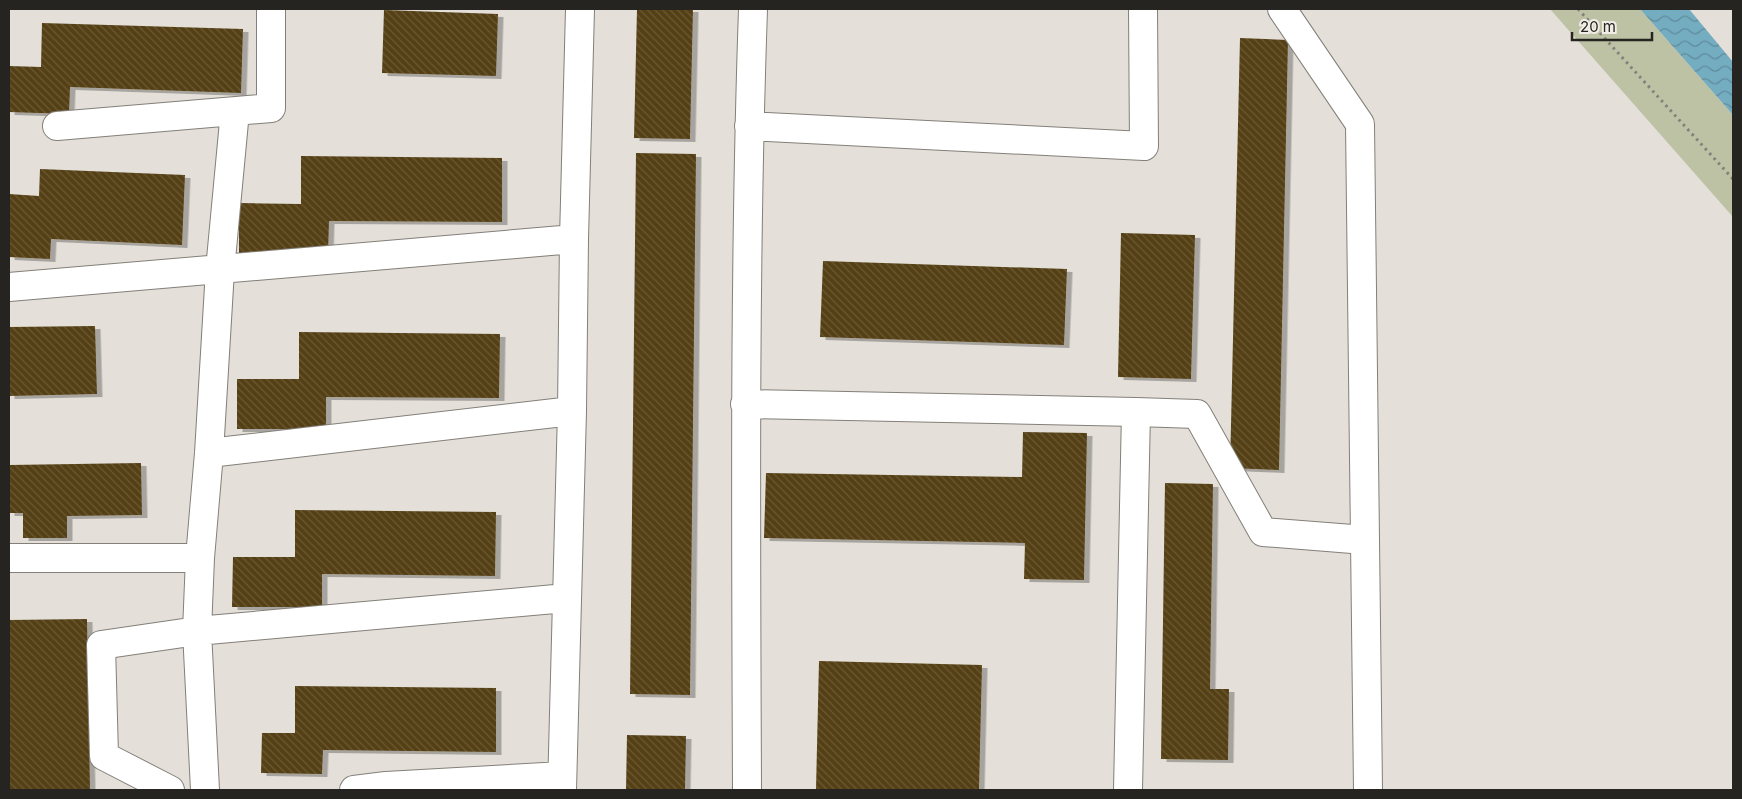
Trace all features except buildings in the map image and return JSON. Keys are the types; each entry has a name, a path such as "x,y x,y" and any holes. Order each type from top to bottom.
{"lane":[{"path":"57,126 270,108 271,9"},
{"path":"354,790 386,786 562,783 580,9"},
{"path":"747,790 745,404 749,126 753,9"},
{"path":"749,126 1144,146 1143,9"},
{"path":"1282,9 1360,124 1368,790"},
{"path":"205,790 197,631 200,558 210,453 220,270 235,111"},
{"path":"9,287 574,238"},
{"path":"745,404 1197,414 1263,532 1365,540"},
{"path":"210,453 572,411"},
{"path":"1128,790 1136,412"},
{"path":"9,558 200,558"},
{"path":"170,790 104,756 102,645 197,631 566,598"}],"path":[{"path":"1578,9 1733,178"}],"green space":[{"path":"1550,9 1640,9 1733,115 1733,217"}],"water":[{"path":"1640,9 1689,9 1733,62 1733,115"}]}
